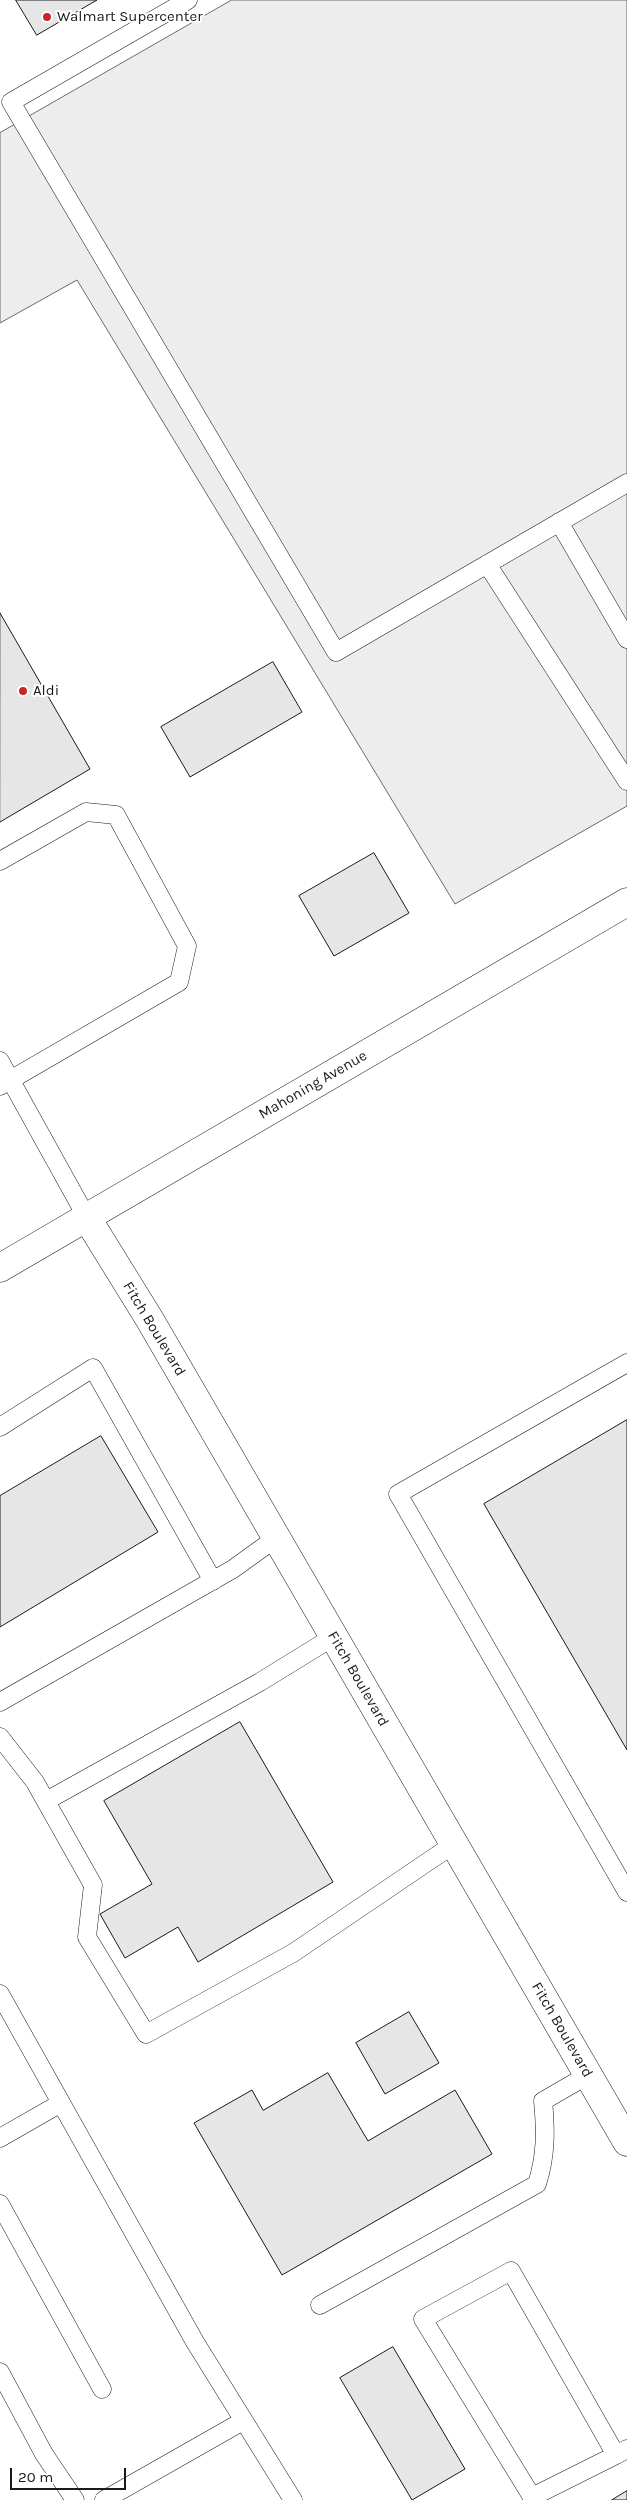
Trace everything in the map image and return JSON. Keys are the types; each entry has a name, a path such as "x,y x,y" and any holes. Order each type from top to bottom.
{"street":[{"name":"Mahoning Avenue","path":"0,1268 627,902"},
{"name":"Fitch Boulevard","path":"87,1218 150,1320 627,2142"}],"lane":[{"path":"188,0 6,105 336,652 627,483"},
{"path":"559,522 627,639"},
{"path":"487,564 627,781"},
{"path":"0,861 86,812 116,815 187,946 179,982 5,1083"},
{"path":"0,1061 5,1083 87,1218"},
{"path":"627,1363 398,1494 627,1892"},
{"path":"0,1427 93,1368 213,1581"},
{"path":"0,1702 213,1581 276,1538"},
{"path":"46,1801 260,1682 333,1637"},
{"path":"0,1737 35,1782 93,1885 87,1937 146,2034 293,1953 454,1844"},
{"path":"0,1994 195,2342 293,2500"},
{"path":"320,2305 537,2184 544,2164 546,2140 543,2101 588,2075"},
{"path":"0,2138 61,2103"},
{"path":"1,2209 102,2389"},
{"path":"511,2271 621,2452 532,2497 423,2319 511,2271"},
{"path":"0,2372 44,2454 74,2500"},
{"path":"104,2500 243,2420"}],"shaded area":[{"path":"232,0 627,0 627,806 455,904 77,280 0,323 0,133"}],"building":[{"name":"Walmart Supercenter","path":"16,0 97,0 37,35"},
{"name":"Aldi","path":"0,613 90,769 0,822"},
{"path":"273,662 302,712 190,777 161,727"},
{"path":"374,853 409,913 334,956 299,896"},
{"path":"627,1420 627,1750 484,1504"},
{"path":"101,1436 158,1532 0,1627 0,1496"},
{"path":"240,1722 333,1882 198,1962 178,1927 125,1958 100,1914 152,1884 104,1801"},
{"path":"409,2012 439,2063 385,2094 356,2043"},
{"path":"328,2073 368,2141 455,2090 492,2154 282,2275 194,2123 252,2090 263,2110"},
{"path":"393,2347 465,2469 412,2500 340,2378"},
{"path":"627,2491 627,2500 612,2500"}],"place":[{"name":"Walmart Supercenter","path":"47,17"},
{"name":"Aldi","path":"23,691"}]}
